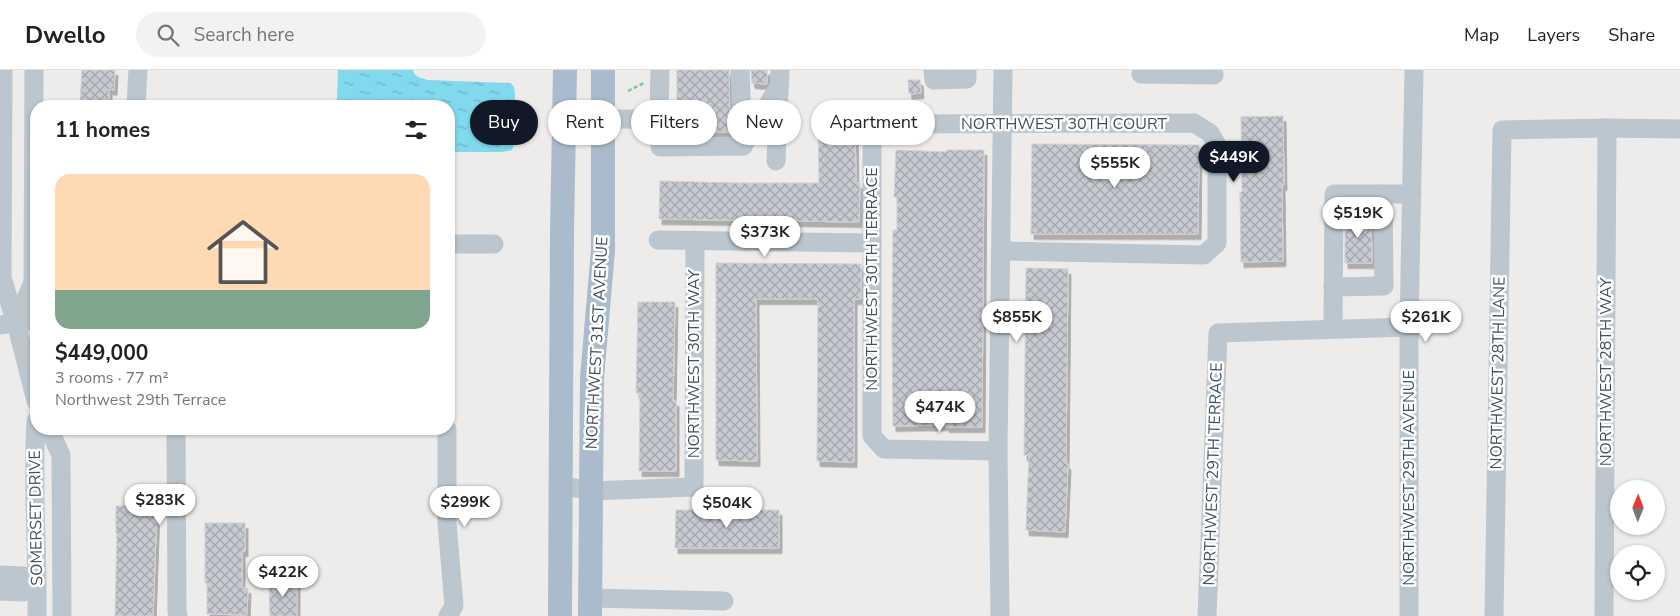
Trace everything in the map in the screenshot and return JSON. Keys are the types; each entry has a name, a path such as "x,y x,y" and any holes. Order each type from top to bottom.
{"main road":[{"name":"NORTHWEST 31ST AVENUE","path":"560,616 565,70"},
{"name":"NORTHWEST 31ST AVENUE","path":"603,70 603,100"},
{"name":"NORTHWEST 31ST AVENUE","path":"590,607 592,378 603,250 603,145"}],"street":[{"path":"3,70 1,100 2,278 8,324 30,384"},
{"path":"1,100 34,99 34,70"},
{"path":"136,100 138,70"},
{"path":"740,70 743,146"},
{"path":"934,70 934,80 967,79 967,70"},
{"path":"1000,616 998,451 1002,70"},
{"name":"NORTHWEST 29TH AVENUE","path":"1409,616 1409,327 1414,70"},
{"path":"1141,74 1213,73"},
{"path":"655,76 657,100"},
{"path":"743,146 780,78"},
{"path":"776,161 780,78"},
{"name":"NORTHWEST 30TH COURT","path":"935,124 1194,123 1210,133 1217,145 1217,243 1204,255 1001,251"},
{"path":"1607,128 1680,129"},
{"name":"NORTHWEST 28TH LANE","path":"1494,616 1502,130 1607,128"},
{"name":"NORTHWEST 28TH WAY","path":"1604,616 1607,128"},
{"path":"660,145 660,147 743,146"},
{"name":"NORTHWEST 30TH TERRACE","path":"872,145 872,436 884,449 998,451"},
{"path":"1409,327 1333,330 1334,194 1412,194"},
{"path":"1333,287 1384,286 1383,194"},
{"path":"658,240 872,243"},
{"name":"NORTHWEST 30TH WAY","path":"591,491 694,487 695,240"},
{"path":"455,244 494,244"},
{"path":"8,324 30,287"},
{"path":"8,324 30,321"},
{"name":"NORTHWEST 29TH TERRACE","path":"1207,616 1218,333 1333,330"},
{"name":"SOMERSET DRIVE","path":"35,435 33,584 37,616"},
{"name":"SOMERSET DRIVE","path":"52,435 61,455 63,496 62,616"},
{"path":"176,435 178,616"},
{"path":"447,435 447,523 454,606 448,616"},
{"path":"560,485 591,491"},
{"path":"0,575 23,576 33,584 23,592 0,591"},
{"path":"590,607 724,601"}],"path":[{"path":"628,91 655,76"}],"water":[{"path":"338,70 413,70 416,76 428,80 510,83 514,87 515,100 470,100 470,145 514,145 512,150 502,152 455,152 455,100 337,100"}],"building":[{"path":"82,70 115,70 114,90 109,89 109,100 80,100"},
{"path":"677,70 729,70 727,132 717,132 717,100 677,100"},
{"path":"751,70 767,70 767,84 752,83"},
{"path":"908,80 920,80 921,93 909,94"},
{"path":"1283,116 1283,261 1241,262 1241,117"},
{"path":"1032,144 1199,145 1198,234 1031,234"},
{"path":"818,145 855,145 856,183 860,183 859,222 659,219 660,181 819,183"},
{"path":"896,150 947,152 947,150 984,150 982,427 946,427 946,425 893,426 893,230 897,230 897,197 894,197"},
{"path":"1345,215 1371,215 1372,263 1345,263"},
{"path":"716,263 861,264 861,299 854,299 854,462 817,461 818,299 756,299 757,461 716,460"},
{"path":"1026,268 1068,269 1066,464 1068,464 1065,532 1026,530 1029,455 1024,455"},
{"path":"638,302 675,302 673,401 676,401 676,471 639,471 640,393 636,393"},
{"path":"116,506 157,506 153,616 115,616"},
{"path":"676,510 779,510 779,548 675,548"},
{"path":"205,523 245,523 245,551 242,551 242,588 248,588 247,615 207,614"},
{"path":"269,580 297,580 297,616 270,616"}]}
